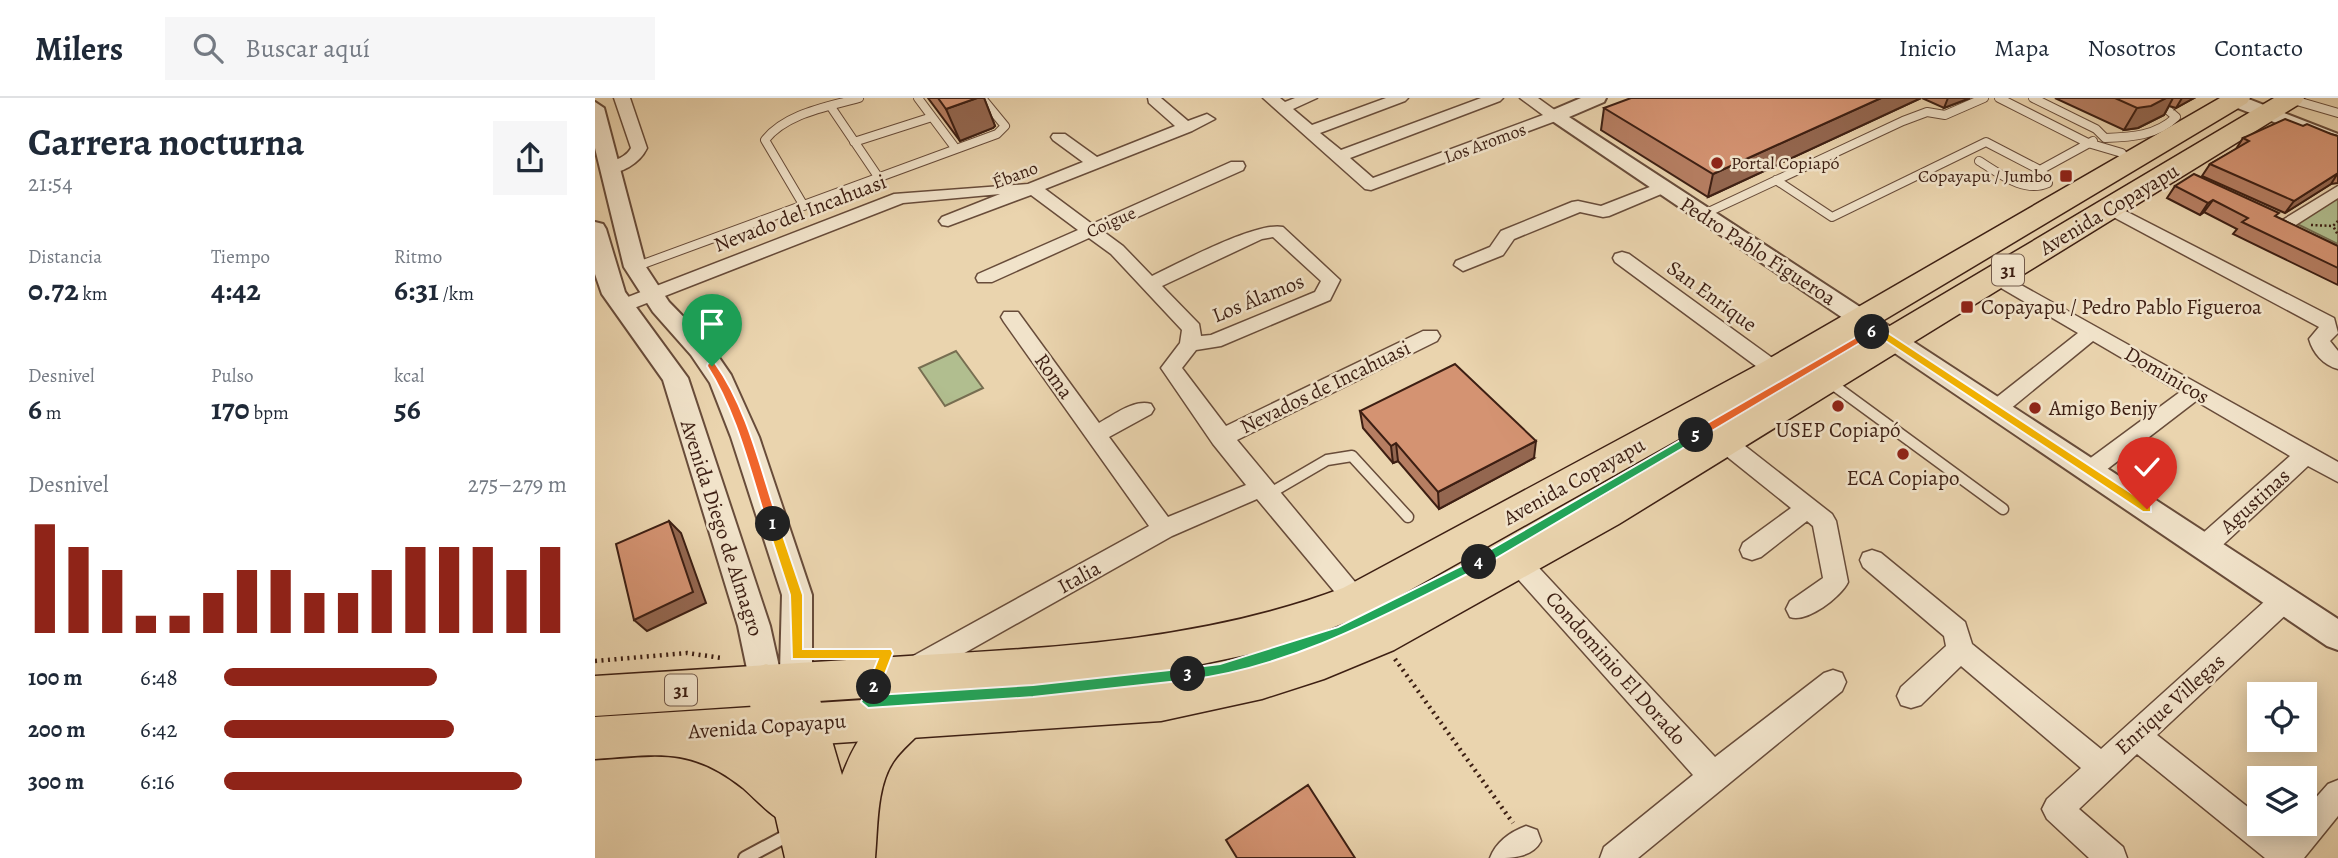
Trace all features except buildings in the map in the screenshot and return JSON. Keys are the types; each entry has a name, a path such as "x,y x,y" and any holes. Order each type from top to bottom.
{"highway":[{"name":"Avenida Copayapu","path":"2174,167 2234,99"},
{"name":"Avenida Copayapu","path":"595,696 781,694 1161,701 1262,680 1309,666 1379,637 1606,513 2174,167 2283,104"},
{"name":"Avenida Copayapu","path":"905,696 1077,665 1156,656 1227,642 1286,626 1357,600 1775,370 2126,164 2174,167"},
{"path":"1994,241 2025,259"},
{"name":"Avenida Copayapu","path":"595,738 663,733 781,694"},
{"path":"663,733 691,738 741,760 771,781 801,830"}],"main road":[{"path":"781,694 801,830"},
{"path":"781,694 841,858"},
{"path":"852,858 865,769 905,696"}],"street":[{"path":"602,170 627,162 637,155 639,148 622,98"},
{"path":"1276,103 1309,98"},
{"path":"1310,131 1400,98"},
{"path":"1276,103 1340,156 1495,98"},
{"name":"Pedro Pablo Figueroa","path":"1528,98 2338,636"},
{"name":"Los Aromos","path":"1340,156 1371,185 1597,98"},
{"path":"2234,99 2283,104 2338,141"},
{"path":"1154,100 1186,128"},
{"name":"Avenida Diego de Almagro","path":"595,108 602,170 635,267 652,295 722,381 797,595 781,694"},
{"name":"Ébano","path":"948,221 1207,119"},
{"path":"1059,137 1096,164"},
{"name":"Coigue","path":"985,278 1237,166"},
{"name":"Nevado del Incahuasi","path":"622,306 900,198 1016,188 1034,189"},
{"path":"1463,265 1497,251 1507,235 1578,206 1603,212 1660,188"},
{"path":"1034,189 1117,250 1192,328 1190,344 1171,368 1221,438 1357,600"},
{"path":"2306,234 2279,221 2338,191"},
{"path":"2113,206 2338,315"},
{"path":"2113,206 2327,323 2330,330 2319,340 2322,349 2338,362"},
{"name":"Avenida Diego de Almagro","path":"595,229 614,295 675,378 781,694"},
{"name":"Los Álamos","path":"1150,284 1257,235 1277,231 1331,280 1323,296 1214,341 1190,344"},
{"name":"San Enrique","path":"1622,258 1775,370"},
{"name":"Dominicos","path":"1996,277 2338,473"},
{"name":"Roma","path":"1011,317 1164,529"},
{"path":"1996,409 2092,332"},
{"name":"Nevados de Incahuasi","path":"1221,438 1430,336"},
{"path":"2089,471 2195,391"},
{"path":"688,420 734,409"},
{"path":"1096,434 1143,409"},
{"path":"1723,441 1824,521 1836,582 1799,609"},
{"name":"Agustinas","path":"2204,547 2305,455"},
{"name":"Italia","path":"905,696 1164,529 1264,491"},
{"path":"1752,550 1807,508"},
{"path":"1872,560 1956,630 1960,650 2101,767"},
{"name":"Condominio El Dorado","path":"1518,562 1713,776"},
{"name":"Enrique Villegas","path":"2112,858 2057,809 2284,600"},
{"path":"1911,696 1960,650"},
{"path":"1615,858 1713,776 1833,682"},
{"path":"2135,735 2287,856 2338,794"}],"lane":[{"path":"804,206 765,140 769,132 792,119 859,98"},
{"path":"918,98 956,149"},
{"path":"635,267 997,134 1004,128 1003,123 982,98"},
{"path":"1702,215 1902,121 1927,112 1945,115 1984,98"},
{"path":"1999,98 2088,143 2122,153 2126,164"},
{"path":"2033,98 2096,129 2105,138 2174,167"},
{"path":"2283,104 2338,113"},
{"path":"831,107 879,178"},
{"path":"2040,170 2088,143 2105,138 2147,136 2176,117 2169,111"},
{"path":"855,142 932,117"},
{"path":"1776,180 1832,217 1986,142 2040,170 2048,178 2048,183 2041,188 2029,188 1979,161"},
{"path":"1826,379 2003,509"},
{"path":"1264,491 1327,460 1352,456 1408,517"},
{"path":"745,858 801,830"}],"path":[{"path":"2338,221 2333,226 2338,235"},
{"path":"1379,637 1516,850"},
{"path":"595,662 687,653 726,658 781,694"}],"green space":[{"path":"2338,195 2338,244 2297,224"},
{"path":"956,351 983,388 945,406 919,368"}],"place":[{"name":"Portal Copiapó","path":"1717,163"},
{"name":"Copayapu / Jumbo","path":"2066,176"},
{"name":"Copayapu / Pedro Pablo Figueroa","path":"1967,307"},
{"name":"USEP Copiapó","path":"1838,406"},
{"name":"Amigo Benjy","path":"2035,408"},
{"name":"ECA Copiapo","path":"1903,454"}],"route":[{"path":"712,366 722,381 745,437 797,595 799,620 796,655 886,653 868,702 1033,691 1220,670 1341,632 1453,577 1876,329 2147,509"}]}
